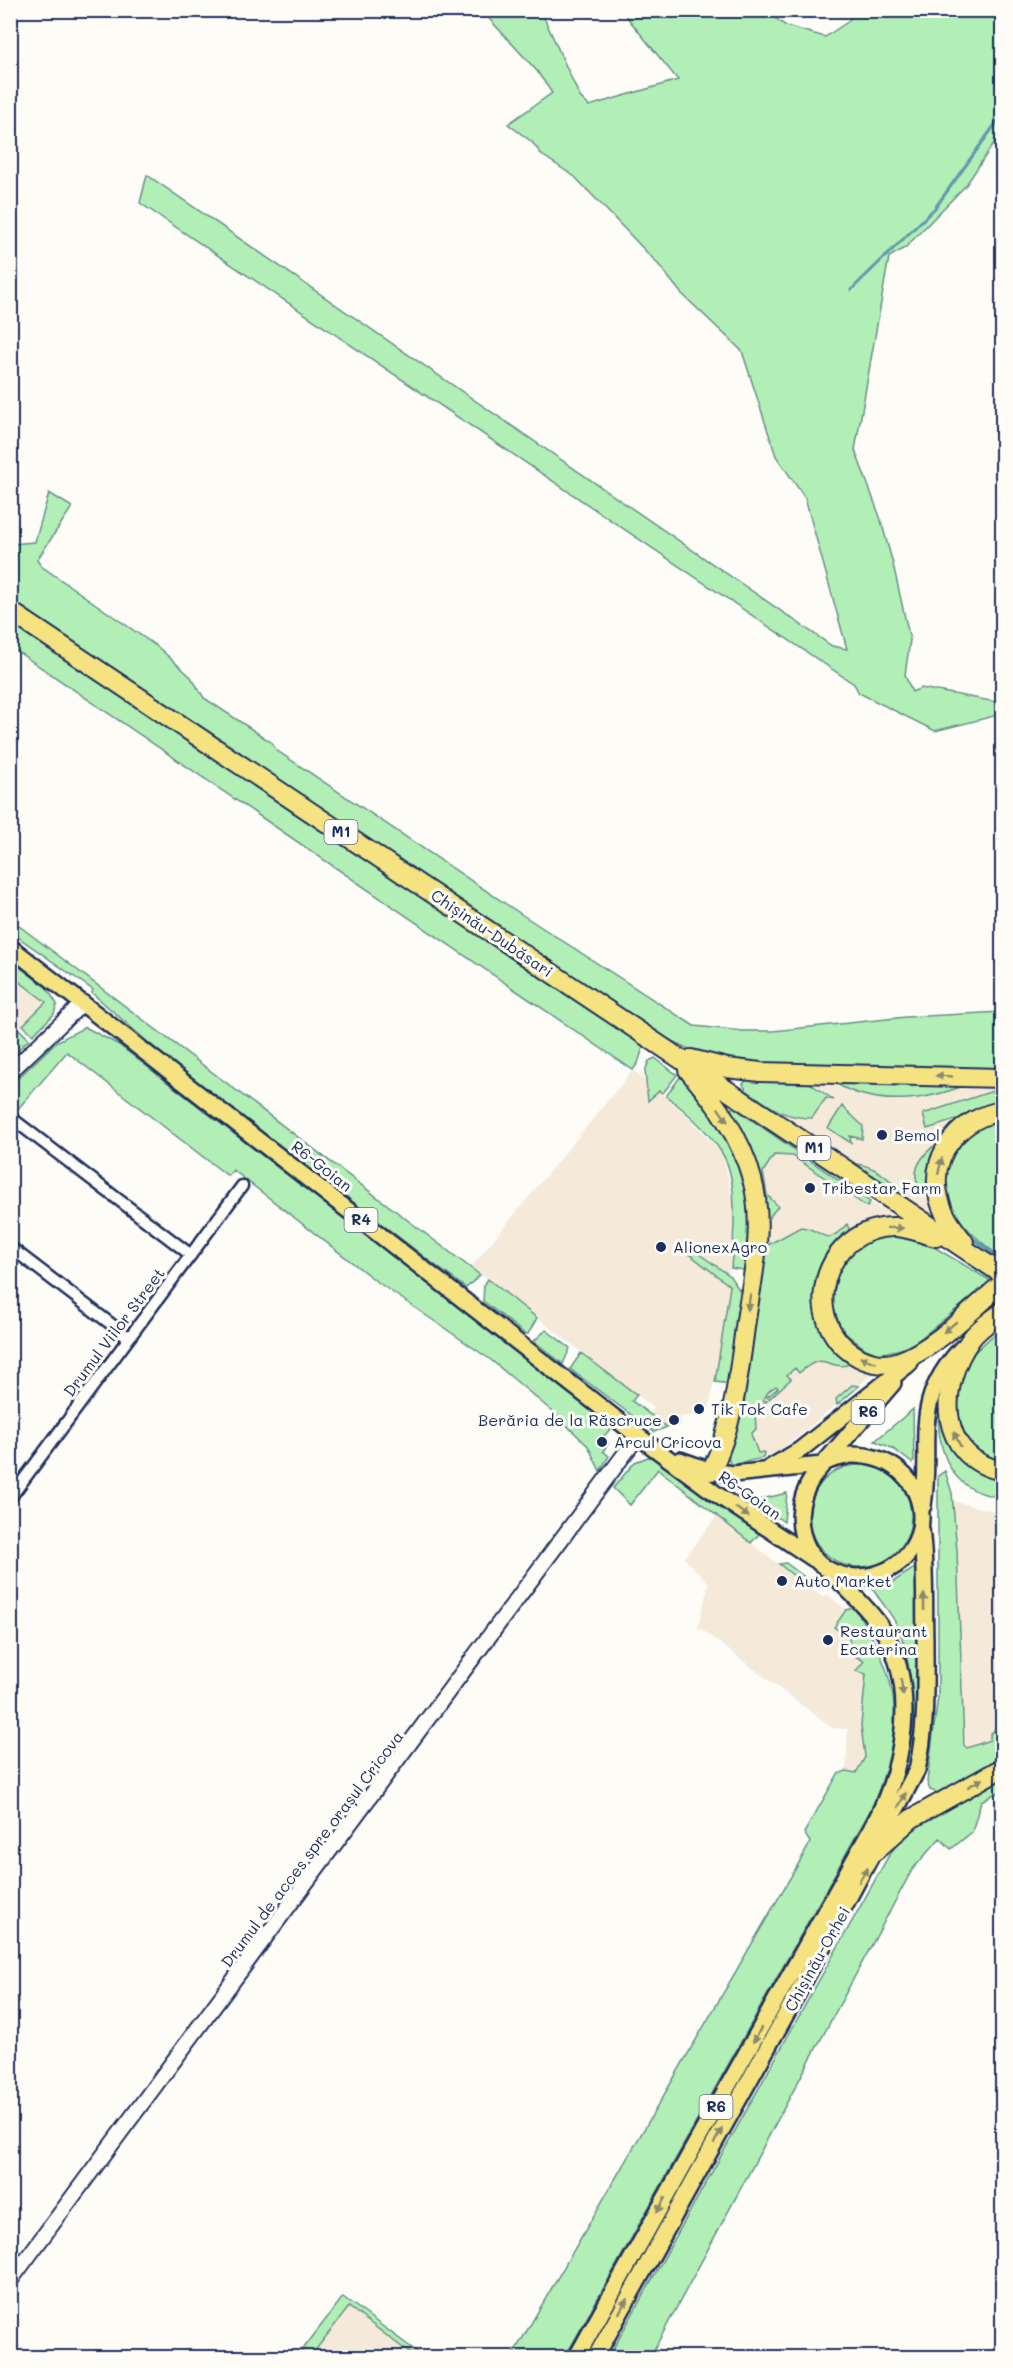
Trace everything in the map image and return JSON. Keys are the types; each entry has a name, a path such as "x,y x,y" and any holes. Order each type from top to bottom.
{"highway":[{"name":"Chișinău-Dubăsari","path":"10,610 974,1255"},
{"path":"672,1053 727,1068 760,1072 1002,1078"},
{"path":"672,1053 730,1125 746,1160 756,1201 758,1225 754,1267 738,1377 725,1438 711,1471"},
{"path":"974,1255 945,1215 938,1191 939,1169 942,1156 958,1132 982,1116 1002,1112"},
{"path":"916,1356 899,1362 881,1364 863,1359 846,1349 831,1331 825,1317 823,1294 830,1268 843,1248 855,1239 879,1228 910,1229 956,1243"},
{"name":"M1","path":"974,1255 1002,1274"},
{"name":"R6","path":"916,1356 1002,1284"},
{"name":"Chișinău-Orhei","path":"972,1337 1001,1313"},
{"path":"972,1337 958,1363 950,1388 950,1420 956,1440 967,1454 981,1464 1002,1471"},
{"path":"875,1851 911,1819 1002,1768"}],"main road":[{"name":"R6-Goian","path":"10,947 638,1436 707,1487 814,1559"},
{"name":"Chișinău-Orhei","path":"595,2358 912,1781 920,1757 925,1702 924,1556 921,1522 925,1497 925,1421 929,1399 946,1366 972,1337"},
{"path":"766,1470 793,1455 916,1356"},
{"name":"R6","path":"826,1460 862,1455 890,1462 903,1473 914,1488 921,1522 906,1555 882,1572 853,1576 829,1570 814,1559 801,1531 799,1508 806,1489 826,1460 916,1356"},
{"path":"826,1460 828,1428"},
{"name":"R6-Goian","path":"668,1456 711,1471 742,1474 826,1460"},
{"name":"Chișinău-Orhei","path":"576,2358 882,1810 893,1779 904,1714 898,1668 887,1637 872,1615 829,1570"}],"street":[{"path":"10,1072 84,1003"},
{"path":"10,1118 190,1255"},
{"name":"Drumul Viilor Street","path":"10,1498 242,1185"},
{"path":"10,1247 128,1337"},
{"name":"Drumul de acces spre orașul Cricova","path":"10,2281 638,1436"}],"shaded area":[{"path":"11,975 46,1003 11,1037"},
{"name":"AlionexAgro","path":"633,1070 686,1114 723,1154 734,1206 731,1268 726,1280 731,1288 708,1414 680,1417 681,1426 670,1427 650,1415 654,1408 471,1267"},
{"name":"Bemol","path":"805,1080 1002,1084 1002,1088 923,1114 927,1129 965,1118 945,1140 934,1145 925,1155 933,1189 946,1227 782,1114 812,1118 828,1094"},
{"path":"774,1155 793,1156 867,1207 870,1202 904,1221 852,1236 847,1224 835,1236 827,1238 808,1229 760,1249 761,1221 774,1200 767,1195 763,1172"},
{"path":"847,1355 880,1368 800,1435 780,1450 758,1460 749,1436 747,1399 800,1358"},
{"path":"953,1501 1002,1513 1002,1723 990,1733 990,1740 967,1748 962,1720 957,1551"},
{"path":"717,1516 808,1587 824,1598 827,1594 846,1610 837,1622 863,1649 866,1674 861,1725 865,1757 856,1773 846,1771 848,1729 832,1728 698,1627 709,1583 684,1558"},
{"path":"349,2307 415,2357 310,2358"}],"green space":[{"path":"482,11 541,11 580,97 589,106 678,80 622,11 766,11 786,26 825,37 846,23 857,11 1002,11 1002,131 966,185 905,248 889,257 855,450 880,517 893,564 910,640 905,675 912,692 921,688 1002,703 1002,714 935,731 859,693 854,684 140,203 147,175 832,646 847,649 805,498 776,456 742,351 681,293 658,264 575,177 542,155 532,142 508,124 552,93 537,71"},
{"path":"49,493 72,507 37,560 41,566 159,648 191,677 204,698 271,742 276,750 521,914 694,1026 743,1031 773,1031 906,1017 1002,1012 1002,1074 788,1069 707,1058 641,1026 11,605 11,544 35,542"},
{"path":"10,616 645,1042 638,1063 633,1070 11,647"},
{"path":"10,919 480,1275 466,1288 431,1262 165,1057 92,993 93,990 11,932"},
{"path":"10,960 46,987 57,1004 54,1014 33,1035 23,1025 46,1002 11,975"},
{"path":"85,1027 119,1045 613,1426 604,1436 608,1444 603,1451 609,1456 600,1471 588,1446 553,1412 491,1360 376,1281 233,1170 228,1176 67,1052 17,1110 11,1105 11,1085 56,1042"},
{"path":"19,1029 29,1039 11,1057 11,1037"},
{"path":"655,1058 677,1075 663,1093 659,1091 648,1101 645,1071 649,1061"},
{"path":"680,1077 693,1089 732,1137 752,1205 746,1268 743,1270 731,1268 734,1209 731,1178 727,1164 722,1153 703,1129 666,1096"},
{"path":"748,1079 805,1080 834,1100 826,1098 812,1118 792,1116 777,1110 746,1090 743,1084"},
{"path":"830,1080 975,1081 920,1098 883,1099 847,1089"},
{"path":"1002,1088 1002,1105 927,1129 923,1114"},
{"path":"842,1106 863,1126 862,1139 850,1136 851,1143 828,1128"},
{"path":"733,1107 870,1202 867,1207 793,1156 774,1155 763,1172 767,1195 778,1206 765,1223 729,1114"},
{"path":"1002,1116 1002,1258 976,1237 954,1211 947,1196 944,1181 946,1165 963,1134"},
{"path":"945,1140 933,1189 920,1187 916,1173 918,1166 933,1147"},
{"path":"855,1164 880,1173 896,1187 899,1193"},
{"path":"847,1224 852,1236 822,1274 847,1355 847,1365 840,1366 821,1361 815,1362 799,1373 795,1368 787,1375 791,1379 769,1399 767,1397 778,1388 776,1386 769,1391 763,1400 767,1401 755,1412 756,1429 751,1434 758,1453 764,1452 763,1458 731,1465 727,1456 760,1249 801,1227 828,1237 839,1232"},
{"path":"876,1234 914,1235 991,1281 910,1347 879,1354 866,1349 839,1329 833,1317 828,1287 844,1254"},
{"path":"682,1242 729,1275 743,1295 731,1384 715,1382 730,1286 679,1246"},
{"path":"488,1279 537,1318 528,1334 483,1301 484,1285"},
{"path":"1002,1327 1002,1465 965,1445 954,1401 965,1361"},
{"path":"546,1330 570,1348 563,1364 534,1341"},
{"path":"581,1353 637,1395 632,1401 667,1427 654,1432 570,1369"},
{"path":"852,1385 859,1386 837,1405 836,1399"},
{"path":"942,1395 946,1420 1002,1475 1002,1498 984,1494 967,1486 951,1468 941,1445 939,1432 939,1406"},
{"path":"913,1409 914,1461 912,1463 892,1448 875,1441"},
{"path":"648,1457 657,1458 759,1534 751,1543 658,1469 630,1505 613,1488 635,1462"},
{"path":"860,1465 879,1469 896,1480 907,1497 911,1516 907,1535 896,1552 879,1563 860,1567 841,1563 824,1552 813,1535 809,1516 813,1497 824,1480 841,1469"},
{"path":"945,1471 952,1493 957,1551 964,1745 967,1748 990,1740 990,1734 1002,1723 1002,1760 938,1793 930,1790 927,1782 938,1696 938,1476"},
{"path":"787,1493 784,1522 754,1501"},
{"path":"786,1563 811,1582 808,1587 779,1564"},
{"path":"916,1567 919,1697 912,1762 906,1761 911,1693 908,1660 893,1617 872,1588 888,1585"},
{"path":"854,1607 882,1659 890,1682 894,1705 894,1729 890,1753 871,1809 570,2348 562,2357 511,2358 807,1849 810,1842 804,1833 838,1774 846,1771 856,1773 865,1757 861,1725 866,1674 856,1671 864,1661 851,1654 849,1638 834,1627 846,1610"},
{"path":"1002,1780 1002,1790 981,1801 972,1832 951,1849 940,1838 912,1870 650,2357 608,2358 888,1857 901,1838 921,1822"},
{"path":"343,2297 424,2357 415,2357 349,2307 310,2357 297,2357"}],"waterway":[{"path":"851,290 935,208 1002,115"},
{"path":"970,1236 1002,1260"}],"place":[{"name":"Bemol","path":"882,1135"},
{"name":"Tribestar Farm","path":"810,1188"},
{"name":"AlionexAgro","path":"661,1247"},
{"name":"Tik Tok Cafe","path":"699,1409"},
{"name":"Berăria de la Răscruce","path":"674,1420"},
{"name":"Arcul Cricova","path":"602,1442"},
{"name":"Auto Market","path":"782,1581"},
{"name":"Restaurant Ecaterina","path":"828,1640"}]}
